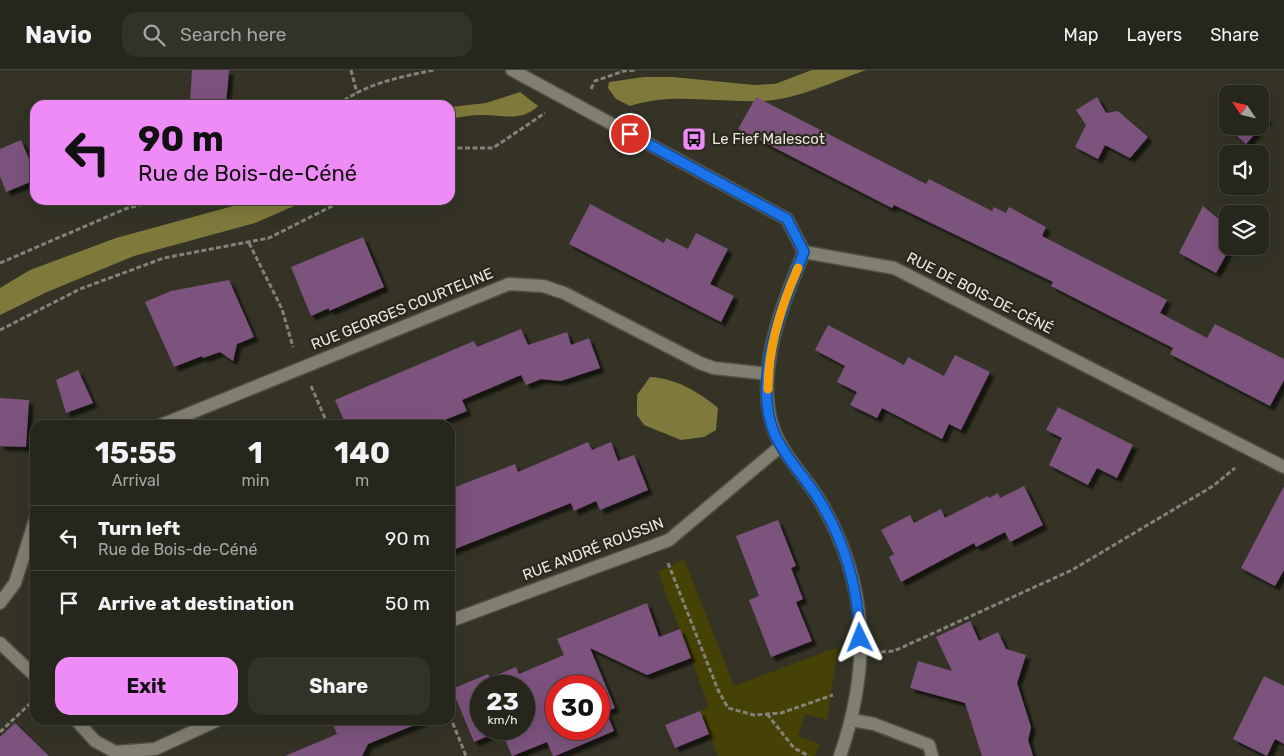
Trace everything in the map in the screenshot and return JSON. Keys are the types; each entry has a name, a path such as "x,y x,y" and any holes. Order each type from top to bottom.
{"street":[{"path":"512,70 787,219 804,252 784,301 768,374 770,419 781,446 830,518 851,571 859,605 861,655 852,720 840,756"},
{"name":"RUE DE BOIS-DE-CÉNÉ","path":"804,252 894,268 1284,467"},
{"name":"RUE GEORGES COURTELINE","path":"173,420 509,284 543,286 564,293 700,363 714,368 768,374"},
{"name":"RUE ANDRÉ ROUSSIN","path":"455,619 661,544 781,446"},
{"path":"0,604 14,583 30,535"},
{"path":"0,643 30,671"},
{"path":"852,720 874,724 928,745 932,756"},
{"path":"81,725 95,741 115,752 155,749 207,725"}],"path":[{"path":"351,70 357,93"},
{"path":"346,100 357,93 390,79 434,70"},
{"path":"0,264 125,209 140,205"},
{"path":"0,330 80,289 164,258 269,238 334,205"},
{"path":"249,243 282,310 292,344 326,420"},
{"path":"861,655 894,651 1072,570 1213,486 1254,451"},
{"path":"661,544 718,690 728,708 754,715 781,713 832,696 838,688"},
{"path":"0,732 30,704"},
{"path":"766,714 794,748 809,756"},
{"path":"454,725 466,756"}],"shaded area":[{"path":"812,70 866,70 801,94 763,101 679,99 646,102 630,106 616,99 608,88 609,82 644,77 673,77 754,85 775,84"},
{"path":"520,92 538,106 532,111 519,116 478,115 455,118 455,106 486,103"},
{"path":"237,205 296,205 255,223 134,256 47,292 0,315 0,288 30,270 116,238"},
{"path":"650,377 669,380 686,387 718,408 716,430 704,437 681,440 644,425 637,415 637,395"},
{"path":"684,559 734,686 838,647 827,720 805,714 798,736 820,744 815,756 718,756 700,711 709,707 658,572"}],"building":[{"path":"192,70 229,70 226,100 190,100"},
{"path":"756,97 926,184 929,179 992,211 994,207 1006,213 1009,207 1046,227 1042,236 1167,300 1160,313 1207,338 1215,324 1284,359 1284,380 1270,406 1170,354 1173,348 1051,286 1053,282 894,205 892,208 738,129"},
{"path":"1097,97 1106,113 1118,111 1148,137 1130,158 1105,145 1098,159 1075,147 1086,125 1076,110"},
{"path":"1236,135 1254,135 1246,144"},
{"path":"21,140 30,161 30,182 6,192 0,176 0,149"},
{"path":"590,204 664,243 666,238 688,249 696,233 728,249 710,284 734,296 721,322 569,244"},
{"path":"1203,206 1219,219 1219,255 1226,255 1216,273 1179,253"},
{"path":"363,237 384,287 329,311 329,308 311,316 291,267"},
{"path":"229,280 254,337 237,344 233,361 220,352 203,358 202,356 174,367 145,302 171,291"},
{"path":"828,325 904,365 908,357 944,376 955,355 990,372 961,430 949,424 942,439 882,408 877,418 850,405 857,392 837,382 845,366 815,350"},
{"path":"521,329 528,345 567,332 571,345 589,338 600,368 561,381 541,379 526,385 521,375 462,400 467,411 444,420 344,420 335,400 474,341 477,347"},
{"path":"78,370 93,403 66,413 56,380"},
{"path":"0,398 29,400 26,447 0,446"},
{"path":"1058,407 1133,445 1117,478 1097,468 1088,485 1049,465 1062,438 1046,430"},
{"path":"588,442 592,450 611,442 618,461 634,455 648,490 600,510 596,501 574,511 571,503 455,549 455,487 515,464 518,472"},
{"path":"1024,486 1043,525 1010,542 1005,532 976,547 974,543 901,582 889,557 894,554 881,530 910,515 914,523 941,509 945,518 988,496 989,498 998,493 1000,498"},
{"path":"1284,486 1284,570 1275,586 1241,568"},
{"path":"778,520 796,566 791,568 803,599 796,602 812,641 771,657 749,600 759,596 736,536"},
{"path":"647,603 659,637 680,629 691,658 647,675 590,648 601,675 545,675 545,740 593,740 555,756 553,756 547,742 512,756 505,740 535,740 535,675 497,675 516,667 519,674 564,655 557,639"},
{"path":"970,621 979,641 998,632 1006,649 1026,655 1017,683 1031,727 1028,740 1033,756 982,756 965,703 910,688 918,661 952,671 936,637"},
{"path":"1264,676 1284,686 1284,744 1275,739 1267,756 1233,739"},
{"path":"470,682 470,732 455,696 455,688"},
{"path":"610,696 615,708 610,710"},
{"path":"700,711 709,734 675,748 665,725"},
{"path":"610,721 614,731 610,733"},
{"path":"15,723 49,756 0,756 0,737"},
{"path":"333,725 414,725 368,744 362,756 285,756 337,734"}],"slow traffic":[{"path":"768,389 768,374 778,322 784,301 798,268"}],"place":[{"name":"Le Fief Malescot","path":"694,139"}],"route":[{"path":"630,134 787,219 804,252 784,301 778,322 768,374 770,419 781,446 830,518 851,571 859,605 860,638"}]}
